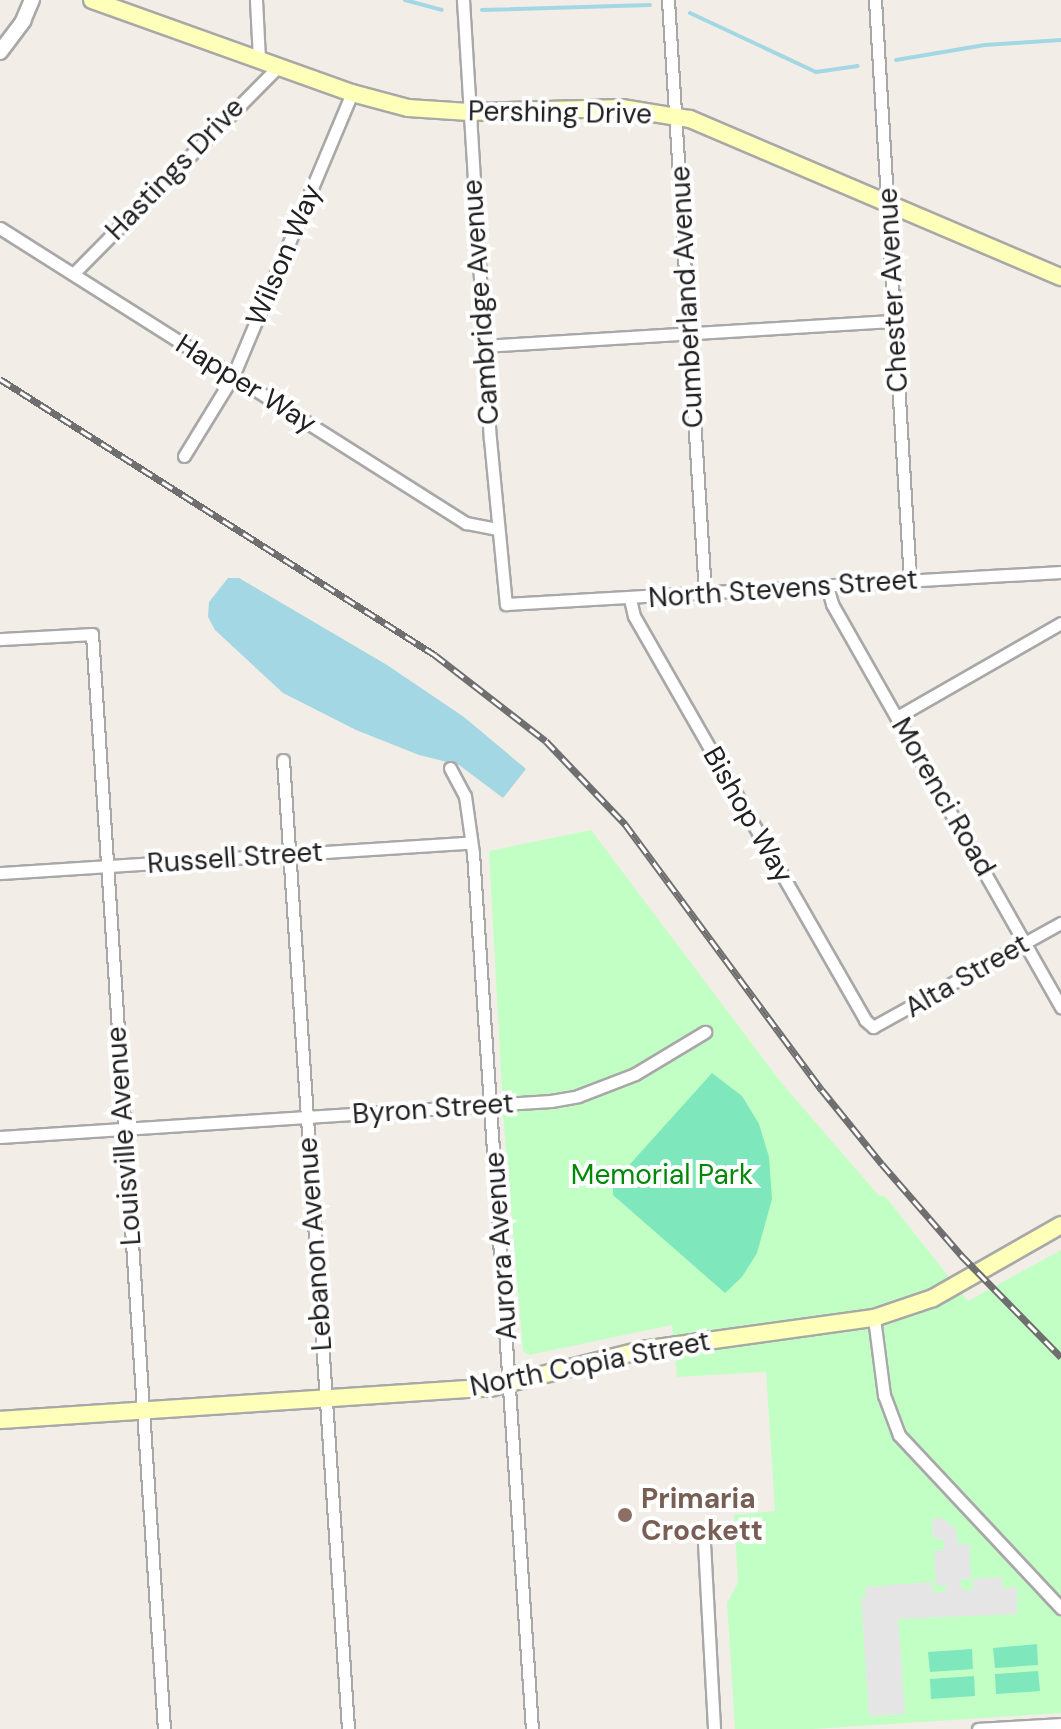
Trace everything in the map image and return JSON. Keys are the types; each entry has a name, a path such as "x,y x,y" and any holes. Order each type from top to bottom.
{"main road":[{"name":"Pershing Drive","path":"92,0 352,93 408,108 469,112 622,108 675,116 719,129 1061,277"},
{"name":"North Copia Street","path":"0,1420 510,1384 642,1350 874,1318 926,1302 1061,1225"}],"street":[{"path":"0,52 23,21 32,0"},
{"path":"256,0 259,60"},
{"name":"Cambridge Avenue","path":"463,0 497,529 506,604"},
{"name":"Cumberland Avenue","path":"668,0 705,593"},
{"name":"Chester Avenue","path":"875,0 910,581"},
{"name":"Hastings Drive","path":"73,274 278,67"},
{"name":"Wilson Way","path":"184,456 233,376 352,93"},
{"name":"Happer Way","path":"0,228 466,523 497,529"},
{"path":"484,346 894,321"},
{"name":"North Stevens Street","path":"506,604 1061,572"},
{"name":"Morenci Road","path":"827,586 832,604 1061,1007"},
{"name":"Bishop Way","path":"630,599 634,616 857,1007 873,1027"},
{"path":"897,717 1061,623"},
{"name":"Louisville Avenue","path":"0,639 92,634 164,1729"},
{"name":"Lebanon Avenue","path":"283,760 348,1729"},
{"name":"Aurora Avenue","path":"450,768 465,796 470,843 491,1104 532,1729"},
{"name":"Russell Street","path":"0,873 470,843"},
{"name":"Alta Street","path":"873,1027 1061,923"},
{"name":"Byron Street","path":"0,1137 551,1101 599,1089 635,1074 705,1032"},
{"path":"874,1318 884,1395 891,1421 916,1457 1061,1608"},
{"path":"704,1543 714,1729"},
{"path":"978,1729 1061,1724"}],"green space":[{"name":"Memorial Park","path":"591,830 780,1081 879,1196 885,1196 968,1301 1061,1250 1061,1713 813,1729 735,1729 727,1603 738,1583 734,1515 775,1511 766,1372 677,1377 672,1325 529,1355 523,1351 504,1127 489,851"},
{"path":"712,1073 742,1096 759,1124 769,1157 772,1199 757,1253 742,1277 725,1293 613,1195 613,1183"},
{"path":"1037,1644 1038,1665 995,1668 993,1648"},
{"path":"972,1649 973,1669 930,1672 928,1652"},
{"path":"1038,1671 1040,1691 996,1694 995,1674"},
{"path":"974,1676 975,1696 931,1699 930,1679"}],"shaded area":[{"path":"941,1518 956,1528 958,1544 969,1544 971,1578 960,1580 962,1590 973,1590 972,1579 1002,1577 1003,1588 1017,1587 1017,1614 898,1619 905,1714 869,1716 861,1598 866,1597 865,1587 932,1582 933,1593 947,1591 946,1585 936,1586 934,1551 944,1550 944,1540 933,1538 932,1519"}],"water":[{"path":"228,578 239,578 387,665 464,717 526,769 503,798 459,765 419,755 356,730 283,693 215,630 208,617 209,602"}],"waterway":[{"path":"405,0 442,10"},
{"path":"482,10 650,5"},
{"path":"690,13 816,72 858,66"},
{"path":"896,60 985,45 1061,40"}],"railway":[{"path":"0,379 435,655 546,741 625,824 822,1090 882,1164 961,1255 1061,1357"}],"place":[{"name":"Primaria Crockett","path":"625,1515"}]}
